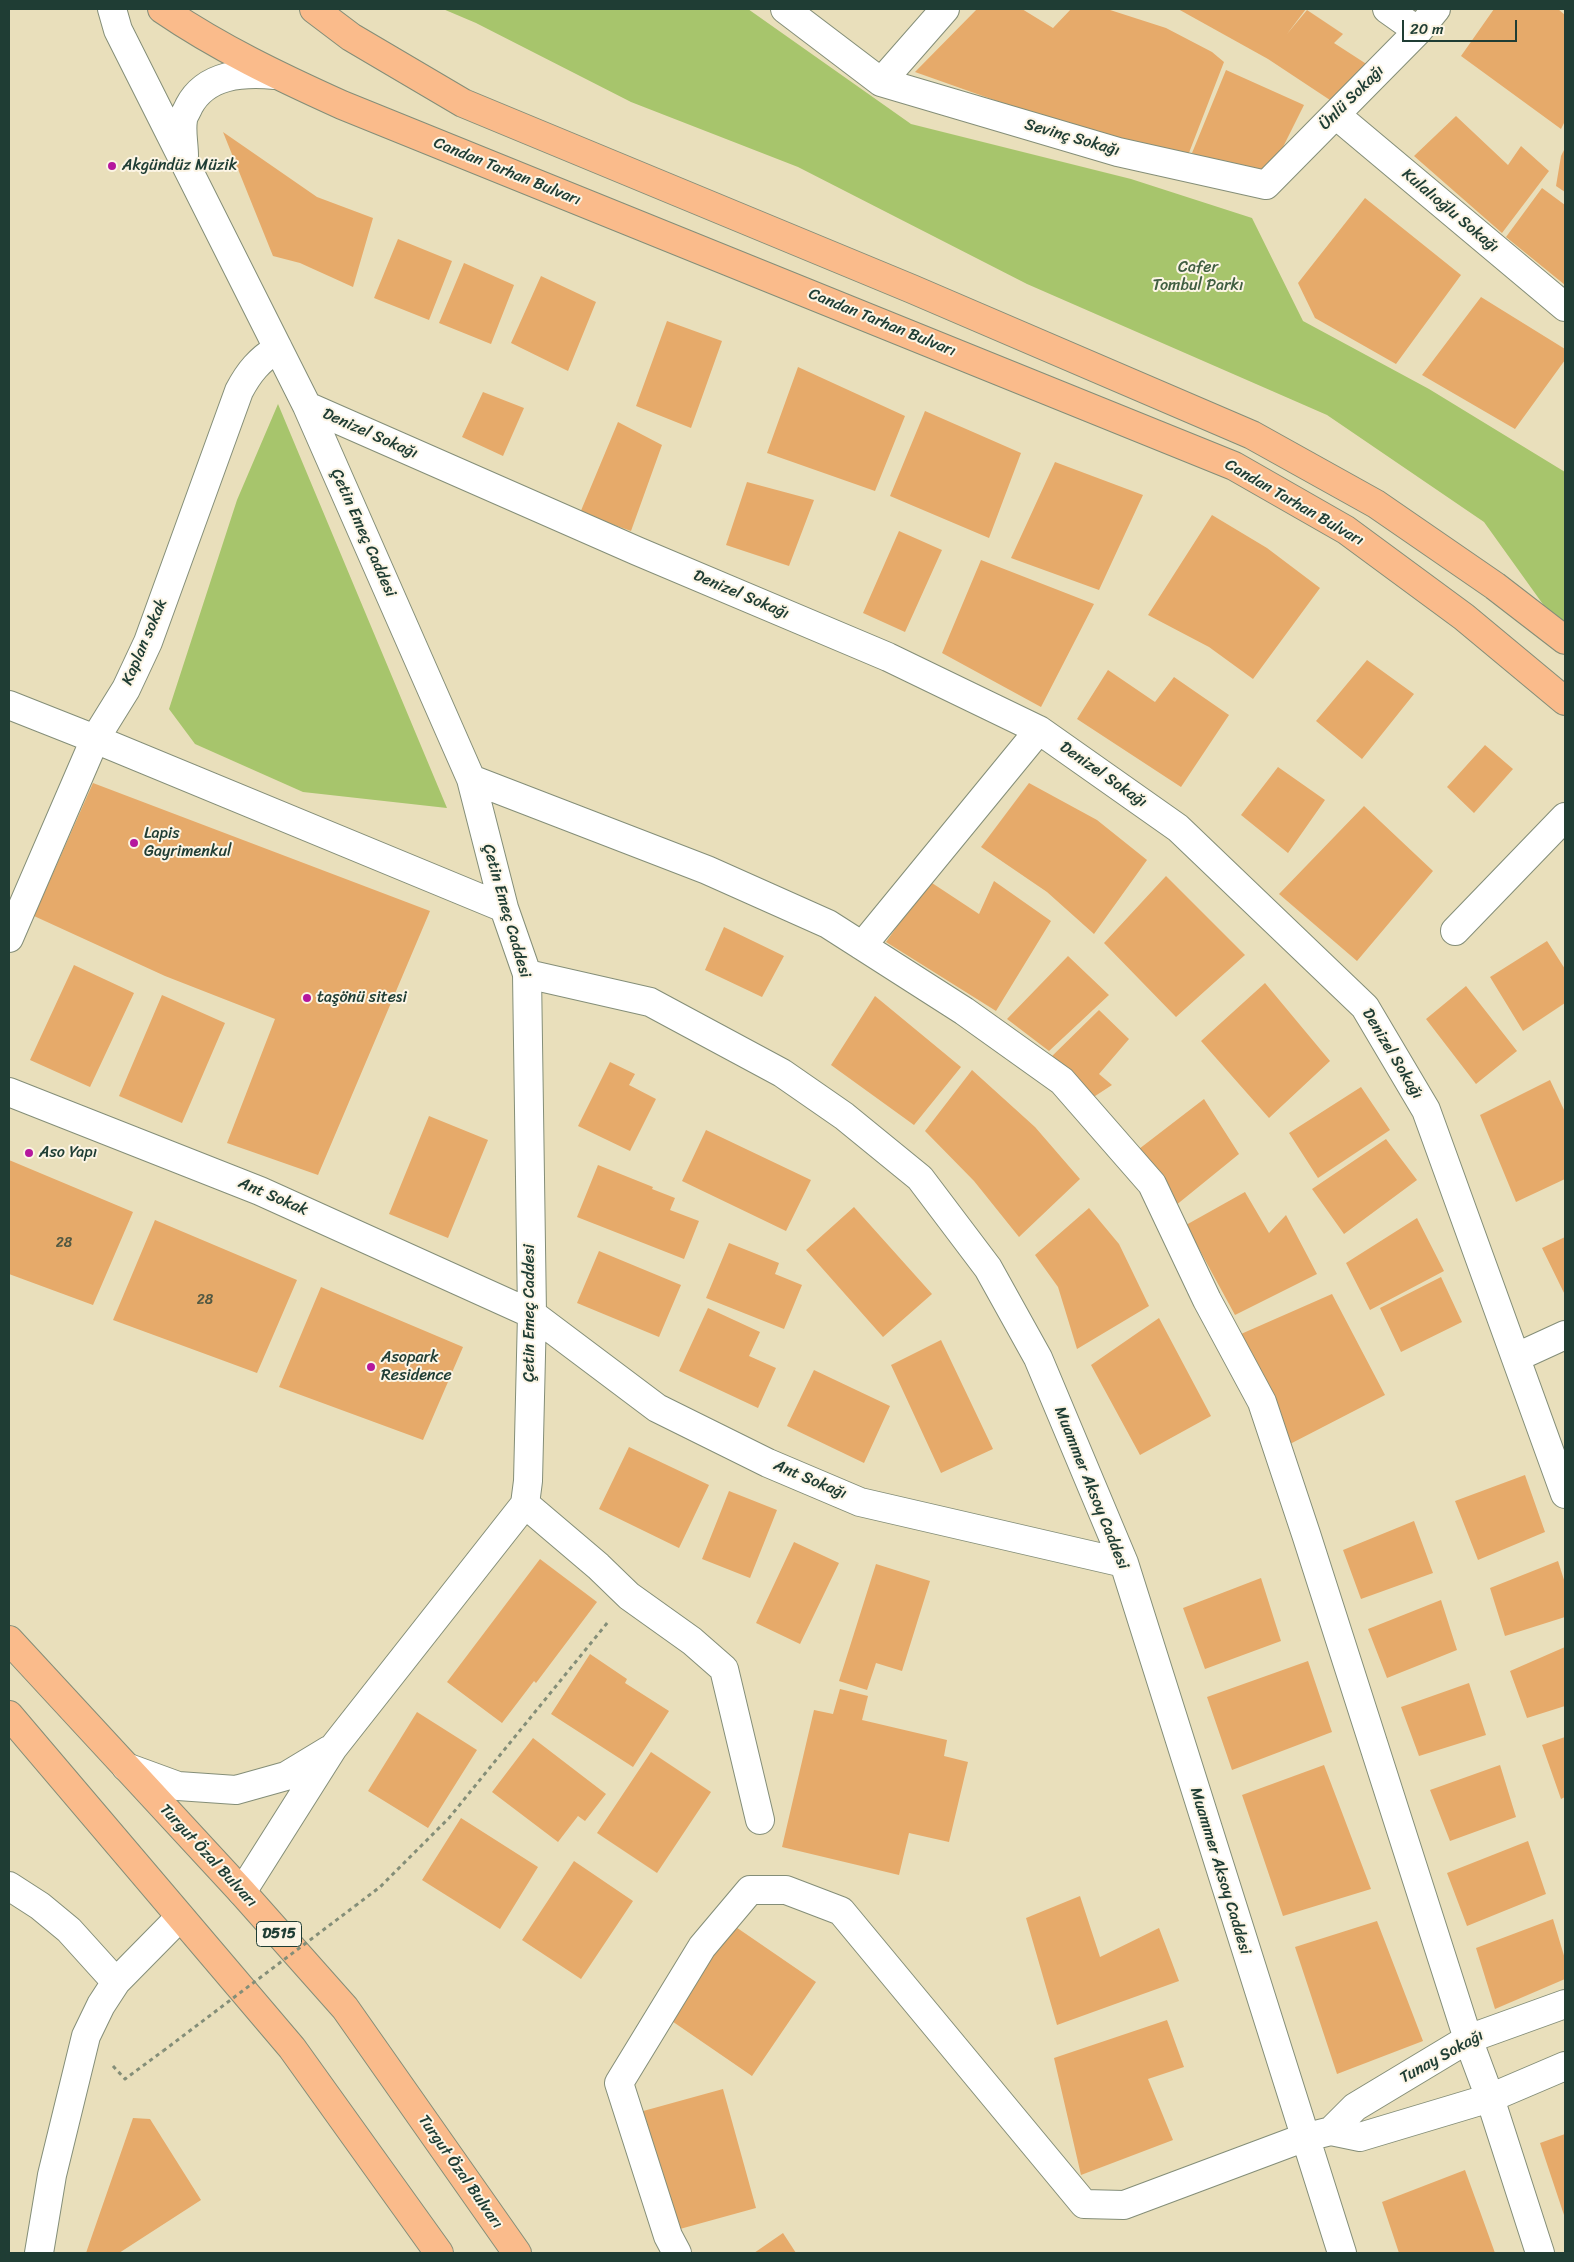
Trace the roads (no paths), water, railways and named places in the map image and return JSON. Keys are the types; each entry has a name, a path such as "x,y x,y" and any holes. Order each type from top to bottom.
{"main road":[{"name":"Candan Tarhan Bulvarı","path":"162,9 216,43 275,75 342,105 1234,466 1346,530 1464,617 1565,701"},
{"path":"314,9 351,37 463,103 903,285 1252,435 1376,504 1495,586 1565,640"},
{"name":"Turgut Özal Bulvarı","path":"9,1640 242,1892 345,2008 517,2253"},
{"path":"9,1715 292,2048 439,2253"}],"street":[{"name":"Çetin Emeç Caddesi","path":"112,9 118,30 306,406 471,779 504,908 527,974 532,1314 528,1481 524,1504 333,1748 242,1892"},
{"name":"Sevinç Sokağı","path":"786,9 881,82 1118,152 1266,185"},
{"path":"881,82 945,9"},
{"path":"1388,9 1418,31"},
{"name":"Ünlü Sokağı","path":"1266,185 1418,31 1436,9"},
{"name":"Çetin Emeç Caddesi","path":"184,162 182,119 193,98 205,87 228,77 252,73 275,75"},
{"name":"Kulalıoğlu Sokağı","path":"1336,115 1565,307"},
{"name":"Kaplan sokak","path":"9,938 95,738 126,689 148,642 238,391 255,365 278,348"},
{"name":"Denizel Sokağı","path":"306,406 637,551 888,657 1039,730 1178,828 1365,1007 1426,1110 1565,1494"},
{"path":"9,705 95,738 504,908"},
{"path":"862,946 1039,730"},
{"path":"471,779 707,870 828,924 964,1011 1062,1081 1152,1184 1207,1300 1262,1402 1468,2040 1490,2098 1540,2253"},
{"path":"1454,931 1565,817"},
{"name":"Muammer Aksoy Caddesi","path":"527,974 650,1002 782,1073 844,1116 920,1178 988,1268 1038,1358 1124,1563 1304,2138 1342,2253"},
{"name":"Ant Sokak","path":"9,1092 260,1191 532,1314"},
{"name":"Ant Sokağı","path":"532,1314 656,1408 768,1463 860,1502 1124,1563"},
{"path":"1517,1357 1565,1335"},
{"path":"524,1504 598,1566 629,1596 692,1641 724,1669 760,1820"},
{"name":"Çetin Emeç Caddesi","path":"126,1767 178,1786 236,1790 286,1776 333,1748"},
{"path":"9,1886 40,1906 69,1930 116,1982"},
{"path":"677,2253 668,2236 619,2083 702,1947 750,1890 786,1890 841,1911 1084,2204 1124,2205 1304,2138 1331,2131 1360,2137 1490,2098 1565,2066"},
{"path":"39,2253 52,2175 86,2036 101,2005 116,1982 180,1916"},
{"name":"Tunay Sokağı","path":"1331,2131 1355,2107 1468,2040 1565,2004"}],"place":[{"name":"Akgündüz Müzik","path":"112,166"},
{"name":"Lapis Gayrimenkul","path":"134,843"},
{"name":"taşönü sitesi","path":"307,998"},
{"name":"Aso Yapı","path":"29,1153"},
{"name":"Asopark Residence","path":"371,1367"}],"park label":[{"name":"Cafer Tombul Parkı","path":"1198,277"}]}
